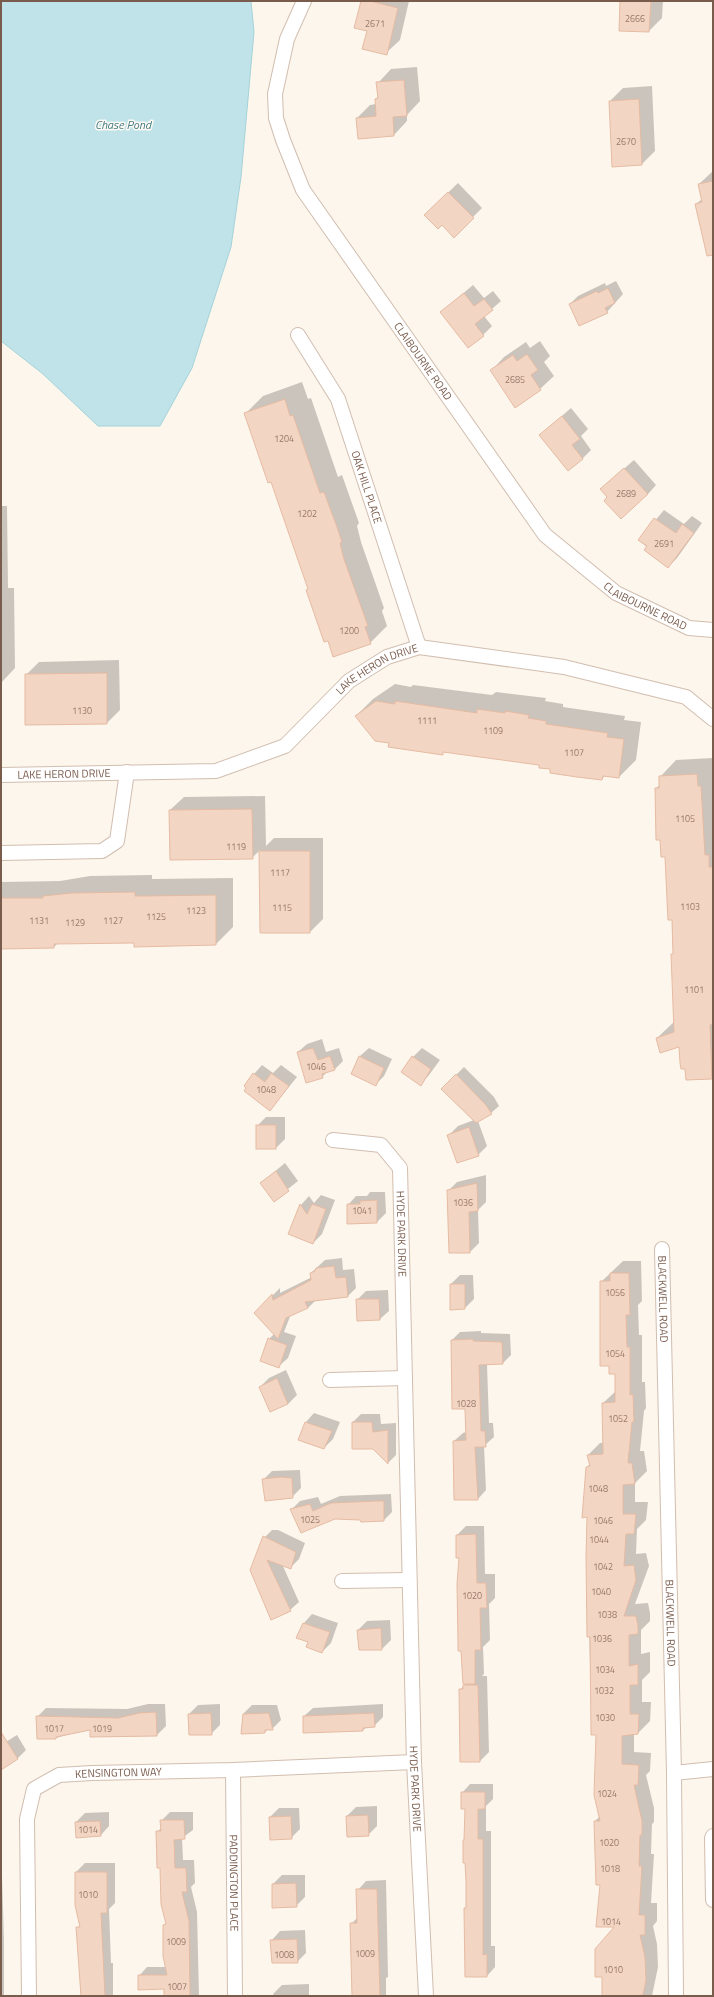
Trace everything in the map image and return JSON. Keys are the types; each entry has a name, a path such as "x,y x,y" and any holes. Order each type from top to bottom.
{"street":[{"name":"CLAIBOURNE ROAD","path":"300,2 287,39 275,94 276,118 282,140 303,190 545,535 616,593 689,628 713,630"},
{"name":"OAK HILL PLACE","path":"298,336 338,399 419,647"},
{"name":"LAKE HERON DRIVE","path":"1,775 216,771 285,746 349,681 387,657 419,647 564,667 686,697 713,719"},
{"name":"LAKE HERON DRIVE","path":"1,853 102,850 117,841 128,772"},
{"name":"HYDE PARK DRIVE","path":"333,1140 381,1145 400,1168 414,1762 426,1996"},
{"name":"BLACKWELL ROAD","path":"662,1249 674,1773 676,1996"},
{"path":"330,1380 405,1378"},
{"path":"342,1581 409,1580"},
{"name":"KENSINGTON WAY","path":"29,1996 27,1819 34,1789 58,1775 233,1770 414,1762"},
{"path":"674,1773 713,1769"},
{"name":"PADDINGTON PLACE","path":"233,1770 235,1996"},
{"path":"713,1836 713,1900"}],"water":[{"name":"Chase Pond","path":"1,1 251,1 254,32 241,177 231,247 192,368 160,426 98,426 43,374 1,341"}],"building":[{"path":"361,1 370,1 398,8 387,55 362,49 367,31 354,28"},
{"path":"620,1 651,1 649,32 619,31"},
{"path":"404,80 407,116 393,117 394,136 358,139 356,118 376,116 375,99 378,98 376,82"},
{"path":"639,99 642,165 612,167 609,101"},
{"path":"713,181 713,255 707,256 695,204 702,202 698,184"},
{"path":"448,192 474,218 454,238 442,225 438,229 424,215"},
{"path":"608,288 615,303 605,308 608,313 579,326 569,304 597,291 598,293"},
{"path":"464,293 474,306 484,299 493,310 475,324 484,336 468,348 440,312"},
{"path":"527,354 538,370 531,375 541,390 515,408 490,370 513,355 517,361"},
{"path":"285,399 290,416 293,415 320,493 324,492 337,527 342,542 340,543 344,559 368,626 365,627 371,644 333,657 328,641 324,642 306,590 308,589 271,482 268,483 244,413"},
{"path":"562,416 580,439 572,445 583,459 568,471 539,435"},
{"path":"624,468 648,494 621,519 604,501 607,497 600,489"},
{"path":"654,518 676,533 682,524 694,533 668,568 644,550 647,546 638,540"},
{"path":"107,673 107,724 25,725 25,674"},
{"path":"376,701 395,704 395,701 477,713 477,709 505,713 505,711 529,715 528,718 546,721 546,724 608,733 607,737 624,739 619,778 603,776 602,780 577,777 550,773 550,769 539,768 539,765 443,752 443,755 388,747 389,743 375,741 355,716"},
{"path":"697,774 698,786 701,786 705,855 709,855 709,867 713,867 713,1024 710,1025 712,1079 686,1080 685,1069 681,1069 679,1047 660,1053 656,1038 674,1032 671,954 673,954 672,920 668,920 665,857 661,857 660,840 656,840 655,788 659,788 659,776"},
{"path":"252,809 253,859 170,860 169,810"},
{"path":"259,851 310,851 310,933 260,933"},
{"path":"135,892 135,896 216,895 216,945 134,947 134,943 54,944 54,948 1,949 1,898 43,898 43,896 72,893"},
{"path":"313,1048 318,1060 330,1056 335,1070 322,1074 323,1078 306,1083 297,1052"},
{"path":"359,1056 384,1068 376,1086 351,1074"},
{"path":"412,1056 431,1069 421,1086 401,1072"},
{"path":"253,1073 265,1082 271,1073 289,1086 270,1111 244,1091 246,1088 244,1086"},
{"path":"456,1074 486,1105 492,1114 476,1123 441,1089"},
{"path":"256,1125 276,1125 276,1149 256,1149"},
{"path":"469,1127 479,1156 457,1163 447,1135"},
{"path":"276,1171 289,1191 274,1202 260,1183"},
{"path":"477,1183 478,1211 469,1212 470,1253 449,1253 447,1190"},
{"path":"377,1200 377,1223 347,1224 347,1204 360,1204 360,1201"},
{"path":"300,1204 307,1214 312,1204 326,1209 313,1244 288,1234"},
{"path":"334,1266 336,1278 346,1277 348,1297 305,1302 308,1308 286,1318 278,1339 254,1313 272,1294 273,1300 311,1280 310,1273 315,1271 316,1268"},
{"path":"610,1273 629,1273 630,1315 626,1315 627,1347 630,1347 630,1395 633,1394 634,1422 632,1422 628,1463 632,1463 635,1484 623,1485 623,1514 636,1514 634,1534 626,1534 624,1566 634,1565 636,1580 624,1616 636,1616 638,1626 638,1634 629,1635 629,1666 638,1664 638,1685 630,1685 630,1714 639,1714 638,1734 622,1736 622,1764 639,1765 638,1785 634,1785 642,1821 639,1866 642,1866 639,1915 645,1915 645,1935 640,1935 645,1957 646,1980 643,1995 636,1996 602,1996 602,1977 595,1977 595,1949 614,1927 596,1927 600,1885 596,1885 594,1821 600,1821 594,1795 596,1735 591,1735 590,1637 587,1637 587,1517 582,1518 586,1467 590,1466 587,1455 603,1454 602,1403 615,1402 615,1374 609,1374 609,1366 600,1366 600,1281 610,1281"},
{"path":"450,1284 465,1284 465,1309 450,1310"},
{"path":"356,1299 379,1299 380,1320 357,1321"},
{"path":"268,1338 287,1345 279,1368 260,1361"},
{"path":"473,1339 473,1341 502,1342 503,1364 479,1365 481,1431 485,1431 486,1447 475,1447 478,1500 454,1500 453,1441 466,1440 465,1409 452,1409 451,1340"},
{"path":"277,1378 288,1404 270,1412 259,1387"},
{"path":"305,1422 332,1431 324,1449 298,1440"},
{"path":"352,1422 372,1422 373,1432 388,1430 388,1464 373,1449 352,1449"},
{"path":"281,1477 292,1478 293,1498 265,1501 262,1479"},
{"path":"384,1501 384,1521 361,1522 360,1520 335,1519 301,1533 290,1509 310,1504 313,1511 331,1503"},
{"path":"476,1534 477,1583 486,1583 487,1608 480,1608 481,1650 475,1650 475,1684 463,1684 461,1651 458,1651 457,1584 459,1558 456,1558 456,1535"},
{"path":"263,1536 296,1552 291,1569 267,1560 291,1611 271,1620 250,1570"},
{"path":"303,1623 330,1632 322,1653 306,1647 308,1642 296,1638"},
{"path":"381,1628 382,1650 359,1650 357,1630"},
{"path":"463,1685 478,1685 480,1762 460,1762 459,1689 463,1689"},
{"path":"156,1712 157,1736 90,1737 90,1730 56,1737 56,1739 37,1739 36,1716 118,1718 139,1713"},
{"path":"211,1713 212,1735 189,1735 188,1714"},
{"path":"269,1713 273,1730 265,1730 265,1733 241,1734 243,1714"},
{"path":"374,1713 375,1727 363,1728 363,1731 303,1733 303,1716"},
{"path":"1,1732 18,1759 1,1770"},
{"path":"461,1792 485,1792 485,1809 478,1809 478,1839 483,1839 483,1955 487,1954 487,1977 465,1977 464,1908 466,1908 466,1881 465,1863 463,1863 463,1840 465,1809 461,1809"},
{"path":"368,1815 369,1836 347,1837 346,1816"},
{"path":"291,1816 292,1839 270,1840 269,1817"},
{"path":"160,1820 184,1820 185,1839 174,1840 175,1868 186,1868 187,1892 182,1892 189,1921 190,1996 164,1996 164,1989 138,1990 138,1975 167,1975 163,1956 163,1925 166,1924 161,1904 160,1868 157,1868 156,1831 161,1831"},
{"path":"100,1821 101,1836 76,1838 75,1822"},
{"path":"75,1872 107,1872 107,1913 101,1913 105,1996 81,1996 76,1927 80,1927 75,1905"},
{"path":"296,1883 297,1907 272,1908 272,1884"},
{"path":"356,1889 377,1889 380,1996 352,1996 350,1923 357,1923"},
{"path":"297,1939 298,1963 272,1963 270,1940"}]}
